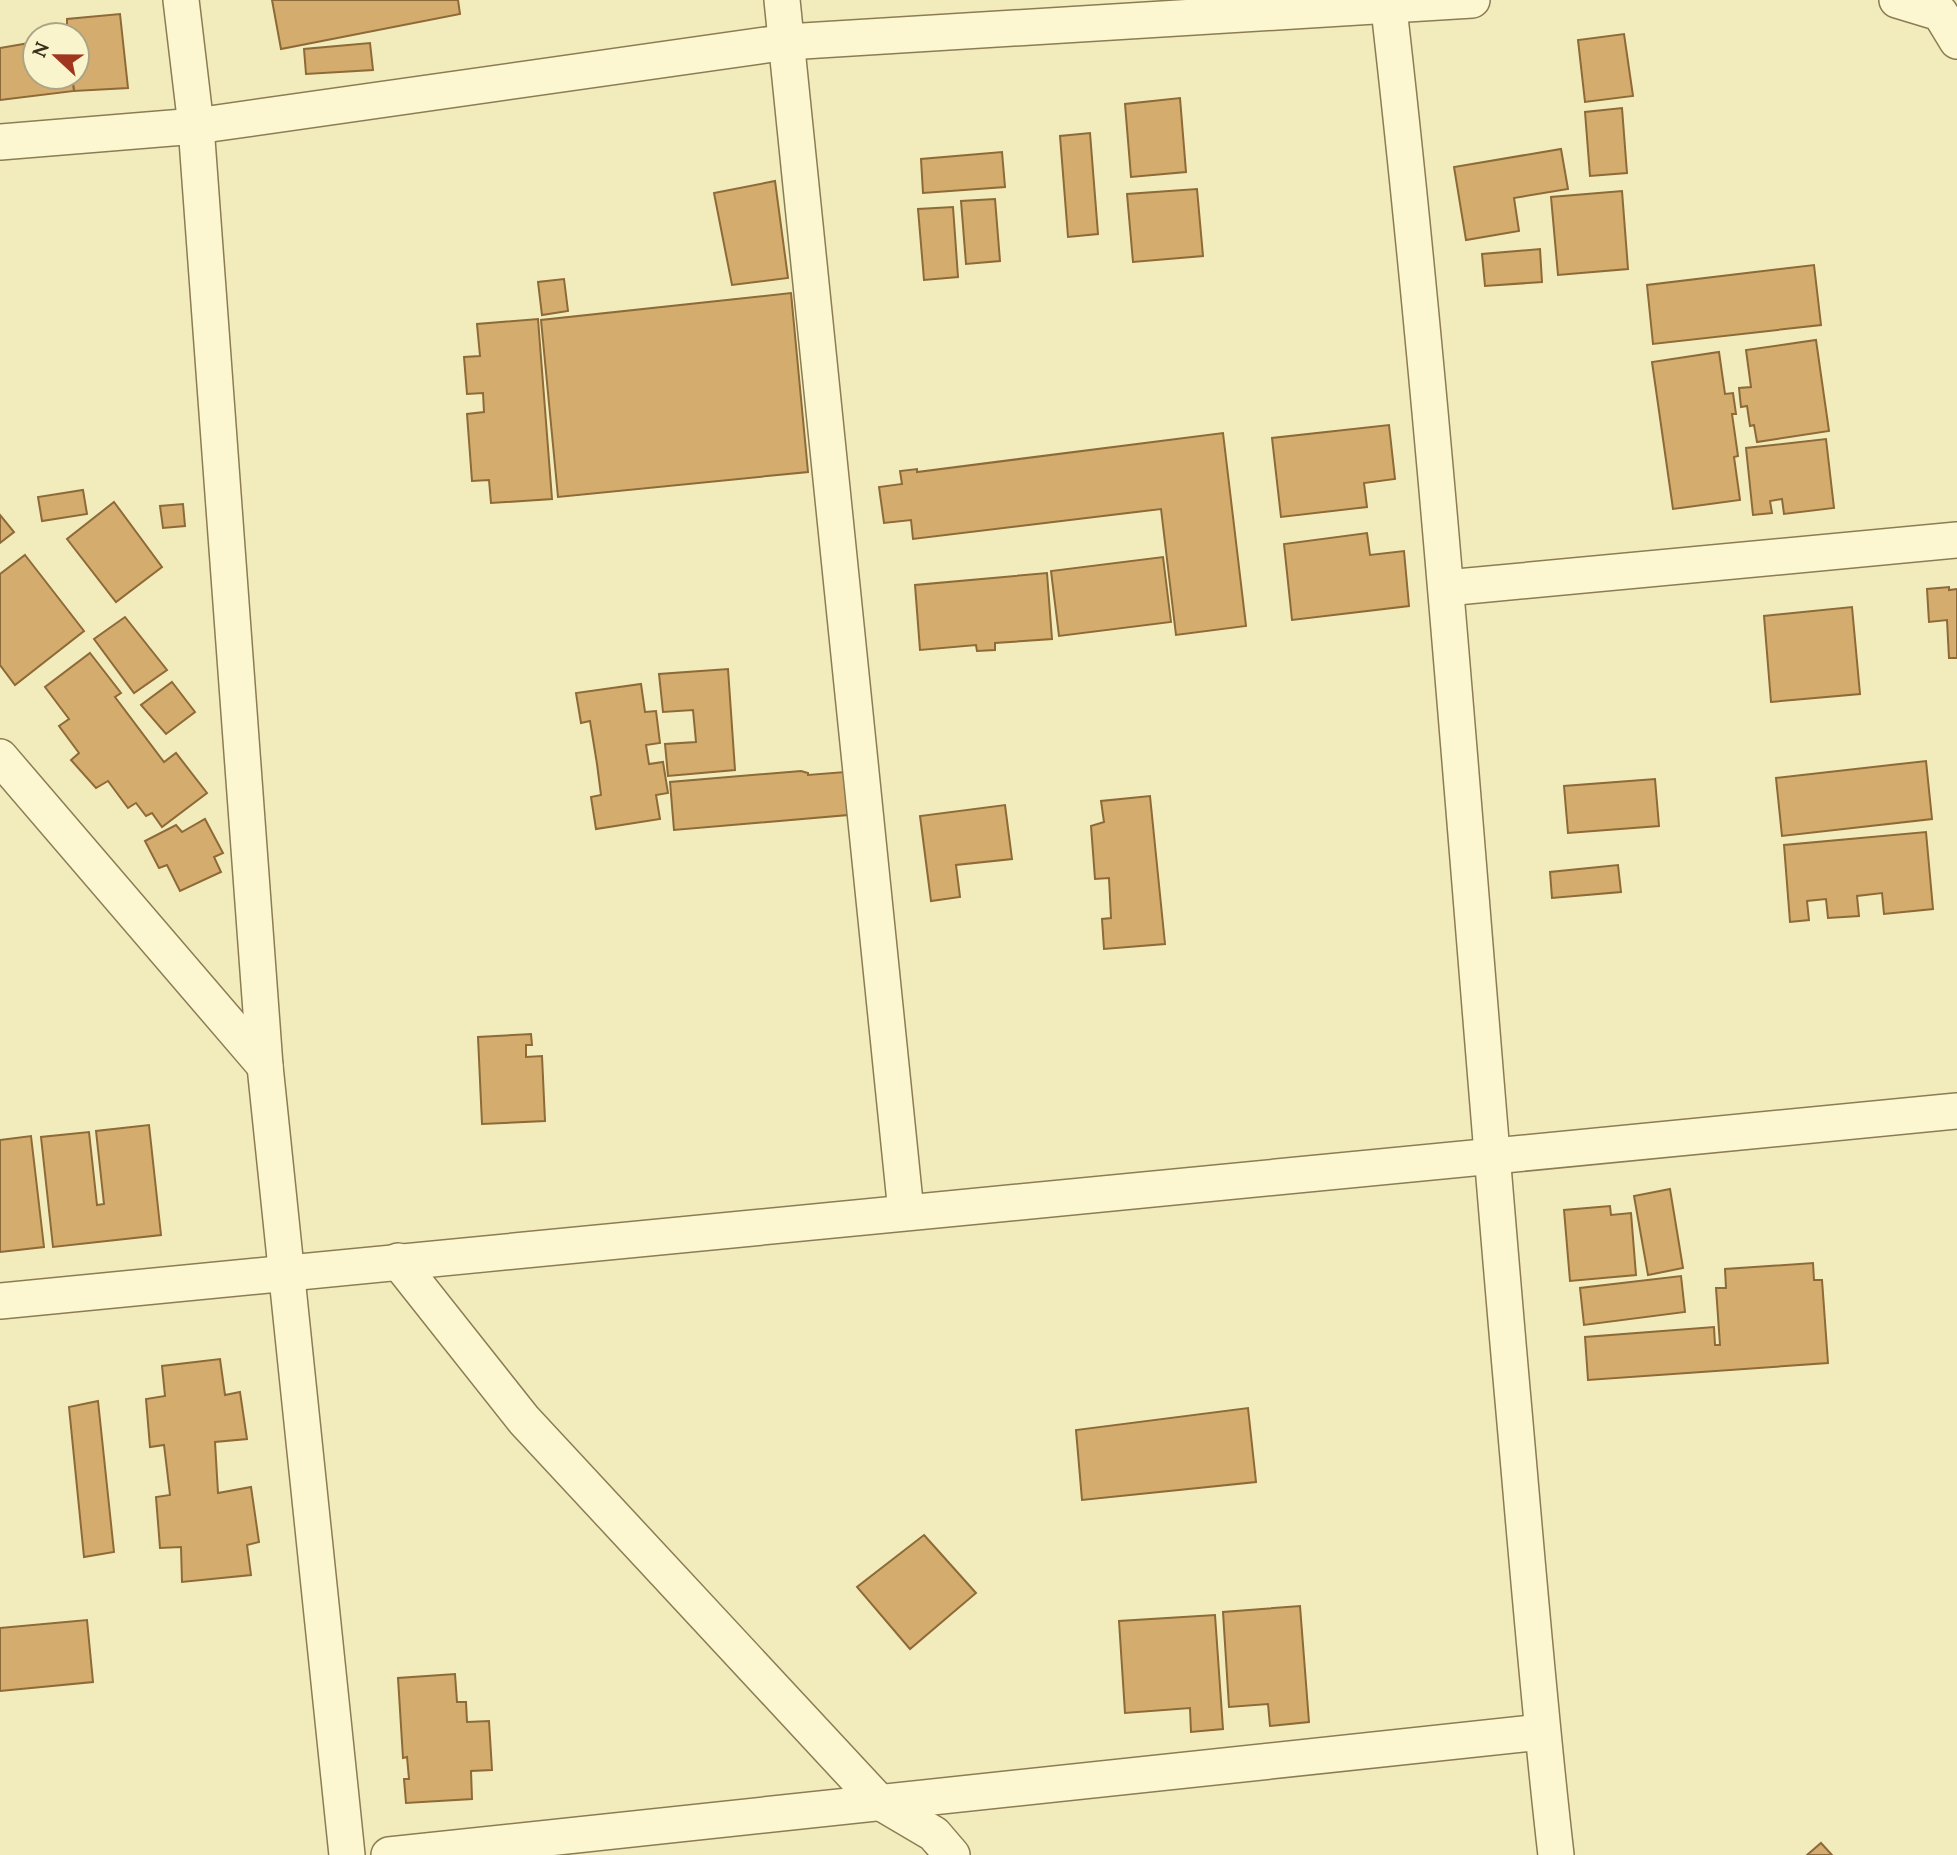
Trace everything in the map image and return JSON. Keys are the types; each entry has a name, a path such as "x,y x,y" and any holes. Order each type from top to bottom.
{"street":[{"path":"181,0 196,126 265,1066 347,1855"},
{"path":"782,0 906,1212"},
{"path":"0,142 196,126 787,42 1388,2 1472,0"},
{"path":"1897,0 1940,13 1957,41"},
{"path":"1388,2 1446,588 1542,1732 1556,1855"},
{"path":"1446,588 1957,540"},
{"path":"0,757 265,1066"},
{"path":"0,1301 1957,1111"},
{"path":"398,1261 524,1420 878,1801 941,1848"},
{"path":"389,1855 1542,1732"}],"building":[{"path":"272,0 458,0 460,14 281,49"},
{"path":"120,14 128,88 91,90 91,21 67,19"},
{"path":"1624,34 1633,96 1585,102 1578,40"},
{"path":"370,43 373,70 306,74 304,49"},
{"path":"21,44 21,91 74,91 0,100 0,48"},
{"path":"1180,98 1186,172 1131,177 1125,104"},
{"path":"1622,108 1627,173 1590,176 1585,112"},
{"path":"1090,133 1098,234 1068,237 1060,136"},
{"path":"1561,149 1568,189 1514,198 1519,231 1466,240 1454,167"},
{"path":"1002,152 1005,187 923,193 921,159"},
{"path":"775,181 788,278 732,285 714,193"},
{"path":"1197,189 1203,256 1133,262 1127,194"},
{"path":"1622,191 1628,269 1558,275 1551,197"},
{"path":"995,199 1000,261 966,264 961,201"},
{"path":"953,207 958,277 924,280 918,209"},
{"path":"1540,249 1542,282 1485,286 1482,254"},
{"path":"1814,265 1821,325 1653,344 1647,285"},
{"path":"564,279 568,311 542,315 538,282"},
{"path":"791,293 808,472 558,497 541,320"},
{"path":"538,319 552,499 491,503 489,480 472,481 467,414 484,412 483,393 467,394 464,357 480,356 477,324"},
{"path":"1816,340 1829,431 1757,442 1754,425 1750,426 1747,406 1741,407 1739,388 1751,387 1746,350"},
{"path":"1719,352 1725,394 1733,393 1736,414 1732,414 1740,500 1673,509 1652,362"},
{"path":"1389,425 1395,479 1364,483 1367,507 1281,517 1272,438"},
{"path":"1223,433 1246,626 1176,635 1161,509 913,539 911,520 884,523 879,487 902,484 900,471 917,469 917,472"},
{"path":"1826,439 1834,508 1784,514 1782,499 1770,501 1772,513 1753,515 1746,448"},
{"path":"83,490 87,514 42,521 38,497"},
{"path":"114,502 162,567 116,602 67,539"},
{"path":"183,504 185,526 163,528 160,506"},
{"path":"0,515 14,532 0,543"},
{"path":"1367,533 1370,555 1404,551 1409,606 1292,620 1284,544"},
{"path":"25,555 84,631 15,685 0,665 0,574"},
{"path":"1163,557 1171,622 1059,636 1051,571"},
{"path":"1047,573 1052,639 995,643 995,650 977,651 976,645 920,650 915,585"},
{"path":"1949,587 1949,590 1957,589 1957,658 1949,658 1947,620 1929,622 1927,589"},
{"path":"1852,607 1860,694 1771,702 1764,616"},
{"path":"125,617 167,670 134,693 94,639"},
{"path":"90,653 121,693 115,697 164,762 176,753 207,793 162,827 152,813 146,816 136,803 128,808 108,781 96,788 71,760 79,753 59,726 69,719 45,687"},
{"path":"728,669 735,770 668,776 665,744 696,742 693,710 663,712 659,674"},
{"path":"172,682 195,712 166,734 141,705"},
{"path":"641,684 645,712 656,711 660,743 646,745 649,764 663,762 668,793 656,795 660,819 596,829 591,797 601,795 597,764 590,721 581,723 576,693"},
{"path":"1926,761 1932,819 1782,836 1776,778"},
{"path":"801,771 808,775 845,772 848,815 674,830 670,782"},
{"path":"1655,779 1659,826 1568,833 1564,786"},
{"path":"1150,796 1165,944 1104,949 1102,919 1111,918 1109,878 1095,879 1091,826 1104,822 1101,801"},
{"path":"1005,805 1012,859 956,865 960,897 931,901 920,816"},
{"path":"205,819 223,853 214,857 221,872 180,891 167,865 159,868 145,841 176,825 182,832"},
{"path":"1926,832 1933,909 1884,914 1882,893 1857,896 1859,916 1828,918 1826,899 1807,901 1809,920 1790,922 1784,845"},
{"path":"1618,865 1621,892 1552,898 1550,872"},
{"path":"531,1034 532,1045 526,1045 526,1057 542,1056 545,1121 482,1124 478,1037"},
{"path":"149,1125 161,1235 53,1247 41,1137 89,1132 97,1205 104,1204 96,1131"},
{"path":"31,1136 44,1247 0,1252 0,1140"},
{"path":"1670,1189 1683,1268 1648,1275 1634,1196"},
{"path":"1610,1206 1611,1215 1631,1213 1636,1275 1570,1281 1564,1210"},
{"path":"1813,1263 1814,1280 1822,1280 1828,1363 1588,1380 1585,1337 1714,1327 1715,1345 1720,1345 1716,1288 1726,1288 1725,1269"},
{"path":"1681,1276 1685,1312 1584,1325 1580,1288"},
{"path":"220,1359 225,1395 240,1392 247,1439 215,1442 218,1493 251,1487 259,1542 247,1545 251,1575 182,1582 181,1547 160,1548 156,1497 170,1495 164,1445 150,1447 146,1399 165,1396 162,1366"},
{"path":"98,1401 114,1552 84,1557 69,1407"},
{"path":"1248,1408 1256,1482 1082,1500 1076,1430"},
{"path":"924,1535 976,1593 910,1649 857,1587"},
{"path":"1300,1606 1309,1722 1270,1726 1268,1704 1229,1707 1223,1612"},
{"path":"1215,1615 1223,1729 1191,1732 1190,1708 1125,1713 1119,1621"},
{"path":"87,1620 93,1682 0,1691 0,1628"},
{"path":"455,1674 457,1702 466,1702 467,1722 489,1721 492,1770 471,1771 472,1799 406,1803 404,1779 409,1779 407,1757 403,1758 398,1678"},
{"path":"1821,1843 1832,1855 1807,1855"}]}
